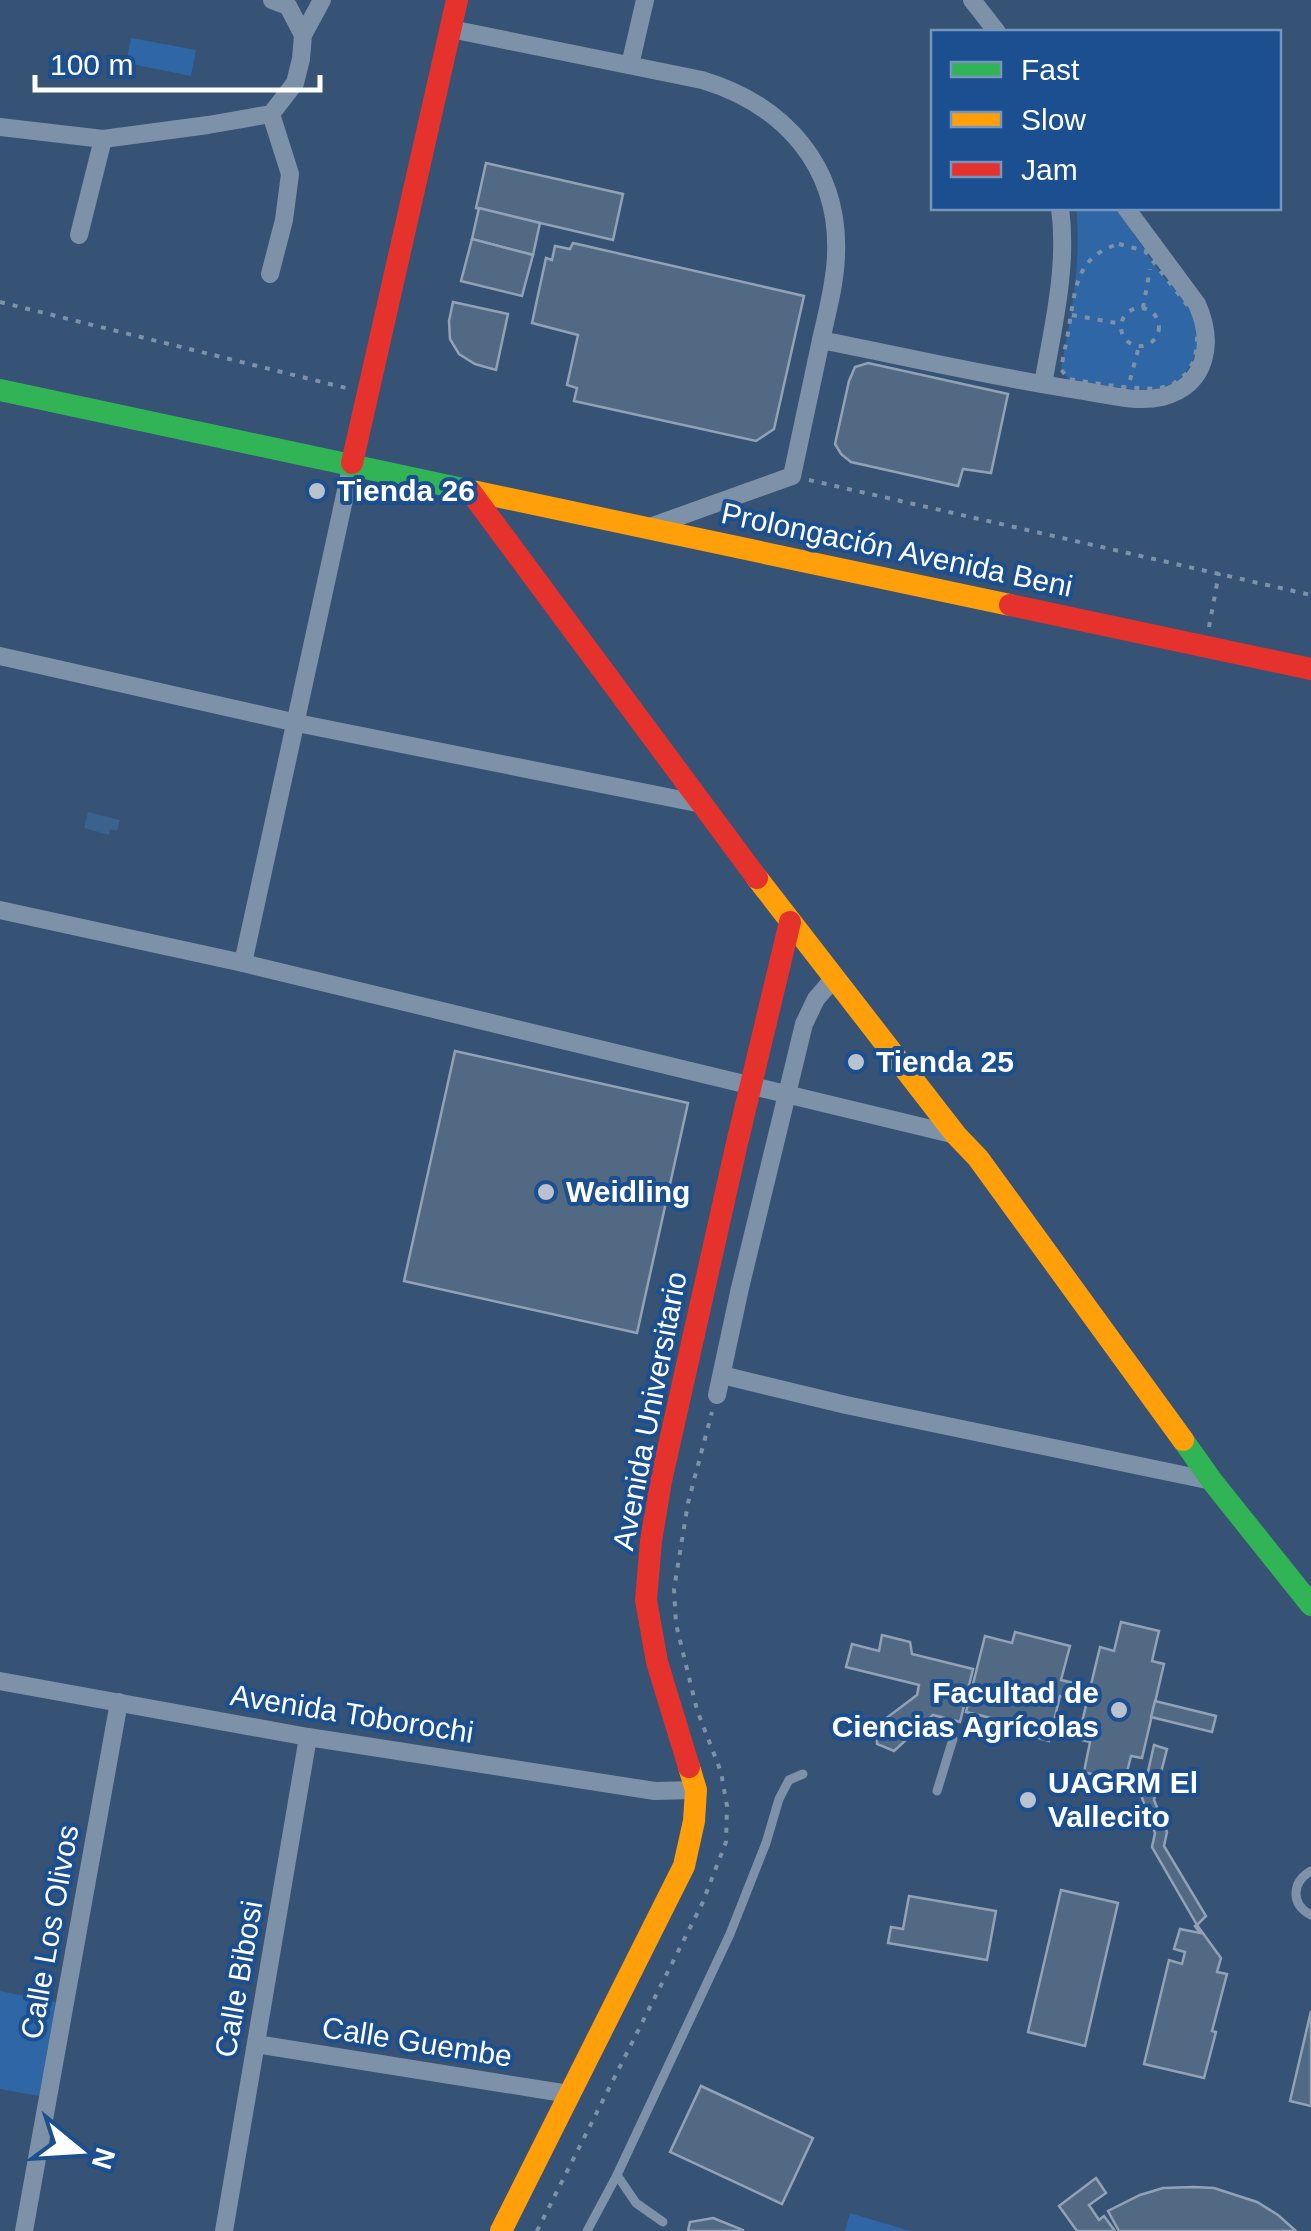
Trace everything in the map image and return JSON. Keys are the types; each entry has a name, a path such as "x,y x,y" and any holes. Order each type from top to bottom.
{"street":[{"path":"0,127 103,138 271,114 294,83 303,35 322,0"},
{"path":"244,962 457,0"},
{"path":"630,65 645,0"},
{"path":"284,2 303,35"},
{"path":"982,4 996,30"},
{"path":"451,29 730,88 754,101 798,139 816,163 835,226 836,257 792,476 646,528"},
{"path":"270,274 284,220 290,174 271,114"},
{"path":"79,235 103,138"},
{"path":"1043,384 1058,298 1060,210"},
{"path":"821,340 1043,384 1159,398 1184,387 1202,364 1206,349 1204,319 1197,304 1155,255 1127,210"},
{"path":"0,390 352,463"},
{"name":"Prolongación Avenida Beni","path":"352,463 1311,669"},
{"path":"470,491 790,922 978,1158 1212,1481 1311,1604"},
{"path":"0,656 297,723 702,804"},
{"path":"0,910 244,962 956,1135"},
{"name":"Avenida Universitario","path":"501,2231 657,1924 684,1866 694,1821 696,1790 657,1662 646,1600 651,1542 661,1481 790,922"},
{"path":"717,1396 804,1024 816,999 835,976"},
{"path":"722,1375 846,1405 1212,1481"},
{"name":"Avenida Toborochi","path":"0,1681 308,1737 654,1790 696,1790"},
{"name":"Calle Los Olivos","path":"24,2231 118,1702"},
{"name":"Calle Bibosi","path":"224,2231 308,1737"},
{"name":"Calle Guembe","path":"256,2044 569,2094"}],"lane":[{"path":"937,1791 953,1739"},
{"path":"587,2231 730,1934 766,1843 779,1798 789,1780 803,1774"},
{"path":"1311,1871 1301,1877 1295,1891 1299,1906 1311,1915"},
{"path":"617,2175 636,2203 663,2222"}],"path":[{"path":"1118,244 1146,251 1155,255 1194,314 1198,329 1195,359 1187,373 1172,385 1156,389 1128,393 1068,379 1061,368 1071,315 1078,279 1094,256 1118,244"},
{"path":"1143,308 1155,255"},
{"path":"0,302 369,393"},
{"path":"1143,308 1154,314 1159,326 1156,338 1139,346 1128,341 1122,324 1127,314 1143,308"},
{"path":"1071,315 1122,324"},
{"path":"1128,393 1139,346"},
{"path":"792,476 1311,595"},
{"path":"1206,646 1219,573"},
{"path":"537,2231 702,1904 726,1842 727,1806 721,1772 697,1710 676,1624 674,1589 688,1503 717,1396"}],"shaded area":[{"path":"131,38 196,50 191,76 126,63"},
{"path":"1076,210 1117,210 1194,314 1199,337 1194,359 1171,384 1126,389 1068,379 1061,369 1077,268"},
{"path":"88,812 120,820 117,831 110,829 109,835 84,828"},
{"path":"0,1991 56,2002 39,2096 0,2089"},
{"path":"850,2213 910,2231 845,2231"}],"building":[{"path":"486,163 623,194 613,240 476,208"},
{"path":"479,208 540,223 533,255 472,239"},
{"path":"472,239 533,255 522,296 461,281"},
{"path":"573,243 804,296 774,429 756,441 574,401 577,388 567,385 578,335 532,323 546,258 552,260 555,246 570,249"},
{"path":"453,302 508,314 496,370 459,354 450,339"},
{"path":"868,363 1008,394 991,473 963,469 958,486 851,462 841,454 835,444 849,381 855,367"},
{"name":"Weidling","path":"455,1051 688,1103 637,1333 404,1281"},
{"name":"Facultad de Ciencias Agrícolas","path":"1121,1622 1159,1631 1152,1661 1164,1664 1142,1758 1131,1756 1124,1784 1111,1781 1109,1787 1093,1783 1095,1775 1084,1772 1090,1742 1078,1739 1100,1647 1114,1651"},
{"name":"Facultad de Ciencias Agrícolas","path":"1015,1632 1070,1646 1061,1680 1091,1687 1087,1702 1060,1696 1049,1741 1038,1738 1040,1732 1010,1725 1007,1734 992,1730 995,1719 966,1712 985,1636 1012,1643"},
{"path":"882,1635 910,1642 912,1654 973,1669 960,1722 933,1715 894,1751 877,1744 877,1725 917,1695 919,1685 846,1667 852,1644 879,1651"},
{"path":"1155,1701 1216,1716 1212,1732 1151,1717"},
{"path":"1154,1745 1167,1749 1154,1800 1167,1832 1164,1846 1206,1916 1197,1925 1152,1847 1155,1833 1142,1798"},
{"path":"1061,1890 1118,1903 1085,2046 1028,2032"},
{"path":"909,1896 996,1911 987,1960 888,1943 891,1927 903,1929"},
{"path":"1197,1925 1221,1958 1217,1972 1227,1974 1204,2078 1144,2064 1169,1960 1182,1964 1185,1952 1174,1949 1180,1929 1200,1933"},
{"path":"1311,2011 1311,2106 1290,2101"},
{"path":"701,2086 813,2138 782,2204 670,2152"},
{"path":"1096,2178 1106,2193 1089,2205 1099,2220 1104,2216 1115,2231 1077,2231 1059,2206"},
{"path":"1163,2188 1214,2188 1257,2202 1296,2231 1119,2231 1108,2211"},
{"path":"713,2218 743,2231 688,2231 690,2222"}],"traffic: fast":[{"path":"0,390 477,492"},
{"path":"1183,1440 1311,1605"}],"traffic: slow":[{"path":"477,492 1010,605"},
{"path":"757,878 956,1135 978,1158 1183,1440"},
{"path":"501,2231 684,1866 696,1790 689,1767"}],"traffic: jam":[{"path":"352,463 457,0"},
{"path":"470,491 757,878"},
{"path":"1010,605 1311,669"},
{"path":"689,1767 657,1662 646,1600 651,1541 661,1481 790,922"}],"place":[{"name":"Tienda 26","path":"317,491"},
{"name":"Tienda 25","path":"856,1062"},
{"name":"Weidling","path":"546,1192"},
{"name":"Facultad de Ciencias Agrícolas","path":"1119,1710"},
{"name":"UAGRM El Vallecito","path":"1028,1800"}]}
